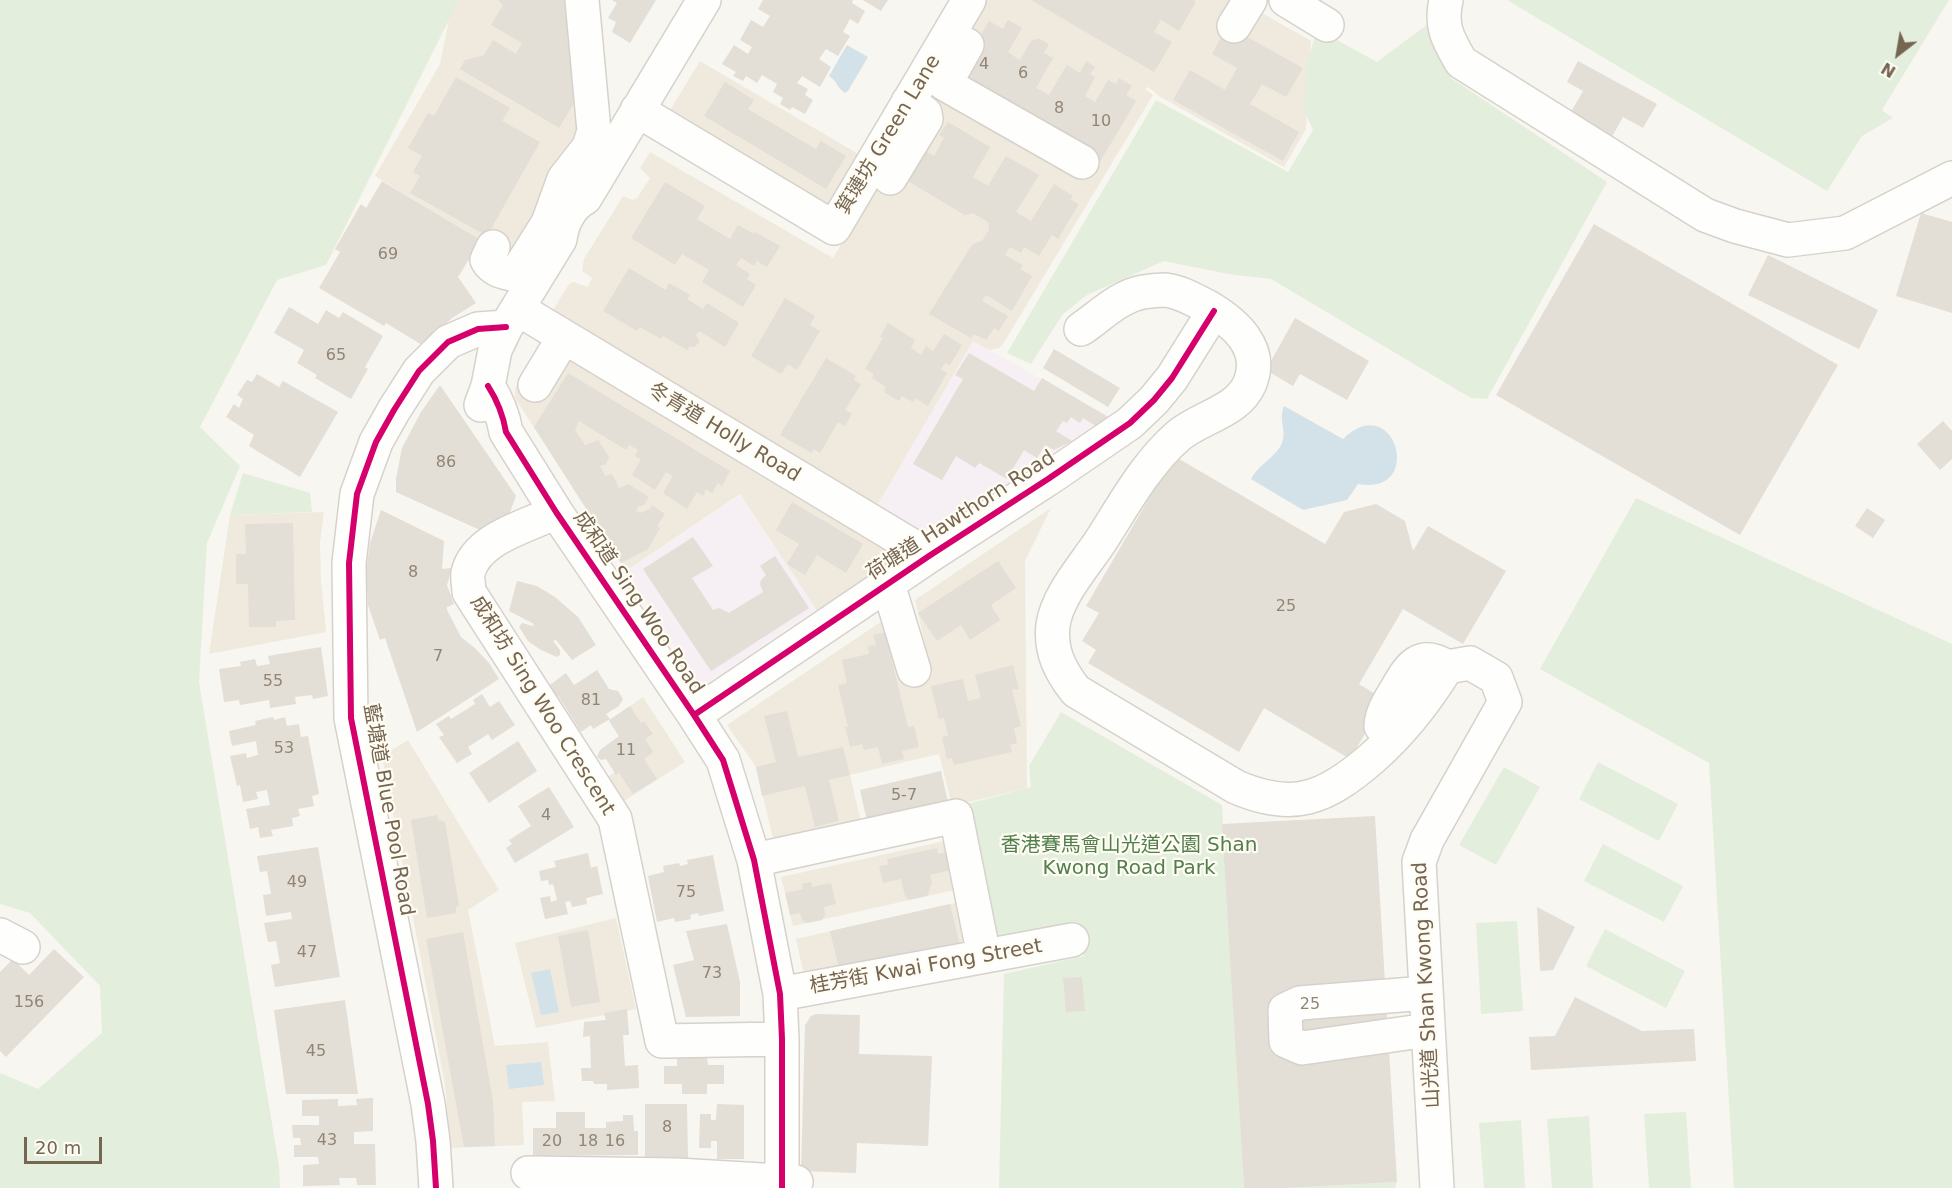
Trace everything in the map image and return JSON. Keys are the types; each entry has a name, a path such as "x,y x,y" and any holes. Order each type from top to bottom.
{"street":[{"path":"512,318 560,239 561,228 575,203 585,198 599,153 594,131 582,0"},
{"path":"493,247 487,260 490,265 512,274 519,269 548,223 564,179 599,153 638,110 704,0"},
{"path":"991,0 945,84 1082,162"},
{"path":"1286,0 1327,25"},
{"path":"1446,0 1444,10 1446,35 1461,62 1705,215 1788,240 1845,233 1952,178"},
{"name":"箕璉坊 Green Lane","path":"638,110 781,187 834,228 878,140 908,102 954,15"},
{"path":"890,178 926,119 925,113 908,102"},
{"name":"山光道 Shan Kwong Road","path":"1081,329 1124,298 1142,292 1165,290 1187,296 1232,323 1244,336 1253,358 1251,381 1236,402 1196,423 1164,449 1150,465 1109,549 1064,595 1057,608 1052,637 1058,666 1066,679 1088,700 1236,786 1253,794 1288,800 1321,794 1349,778 1395,736 1430,695 1447,666 1470,663 1496,678 1504,702 1422,850 1419,862 1437,1188"},
{"name":"荷塘道 Hawthorn Road","path":"694,715 1130,423 1154,400 1172,378 1214,311"},
{"name":"冬青道 Holly Road","path":"512,318 564,337 929,556"},
{"name":"成和道 Sing Woo Road","path":"512,318 495,350 488,386 481,405 493,425 506,432 556,513 723,760 754,860 780,994 787,1184"},
{"name":"藍塘道 Blue Pool Road","path":"436,1188 428,1104 351,718 349,563 357,494 376,442 419,371 448,342 512,318"},
{"path":"536,385 564,337"},
{"name":"成和坊 Sing Woo Crescent","path":"556,513 492,541 475,557 468,574 469,592 615,819 662,1041 782,1039"},
{"path":"888,584 914,670"},
{"path":"754,860 956,816 984,956"},
{"name":"桂芳街 Kwai Fong Street","path":"780,994 1072,940"},
{"path":"1426,993 1300,1003 1285,1010 1286,1041 1302,1048 1428,1030"},
{"path":"528,1173 593,1181 677,1175 787,1184"}],"shaded area":[{"path":"453,0 572,0 579,106 574,143 517,250 501,252 375,176 440,64"},
{"path":"984,0 1239,0 1311,41 1306,129 1284,167 1159,96 1148,87 1145,89 1153,95 1003,344 999,348 990,350 973,342 877,506 552,312 568,285 573,282 588,287 592,278 582,271 584,259 623,196 632,200 637,198 650,178 640,168 650,152 833,258"},
{"path":"847,45 868,57 845,93 829,76"},
{"path":"700,61 860,155 830,207 669,112"},
{"path":"543,340 762,477 898,557 817,611 740,494 626,571 515,398 515,388"},
{"path":"973,341 1113,419 929,537 877,506"},
{"path":"1284,406 1343,439 1361,427 1377,426 1389,434 1396,447 1397,462 1392,475 1379,484 1358,484 1347,500 1303,510 1251,479 1282,443"},
{"path":"740,495 816,609 701,688 626,571"},
{"path":"1051,508 1025,561 1027,788 952,806 939,754 850,775 861,822 774,843 756,767 727,725 903,607 922,678 932,675 915,600"},
{"path":"324,512 320,543 326,632 209,654 230,515"},
{"path":"643,697 685,762 621,803 605,779 615,772 600,750 619,737 609,721"},
{"path":"408,740 499,890 468,910 495,1046 548,1042 555,1101 522,1102 524,1145 450,1148 445,1085 382,756"},
{"path":"954,839 964,888 793,926 781,877"},
{"path":"968,900 978,945 806,984 796,939"},
{"path":"616,918 636,1009 536,1028 515,943"},
{"path":"550,969 559,1012 541,1015 531,973"},
{"path":"541,1062 544,1085 509,1089 506,1065"}],"green space":[{"path":"0,0 459,0 326,265 277,280 200,427 240,466 207,543 199,682 279,1166 280,1188 0,1188 0,1073 38,1089 102,1033 100,986 30,913 0,904"},
{"path":"1507,0 1949,0 1882,110 1893,118 1862,136 1827,191"},
{"path":"1428,24 1451,78 1607,182 1487,399 1471,398 1271,279 1228,274 1164,261 1087,295 1063,314 1031,364 1007,353 1156,100 1288,172 1313,130 1304,110 1307,64 1317,29 1377,62"},
{"path":"243,473 310,493 312,512 230,515"},
{"path":"1636,498 1952,644 1952,1188 1734,1188 1709,763 1540,669"},
{"name":"香港賽馬會山光道公園 Shan Kwong Road Park","path":"1061,712 1222,805 1244,1188 999,1188 1004,974 1084,956 1068,925 1004,939 991,932 963,805 1031,787 1029,766"},
{"path":"1598,762 1678,804 1659,841 1579,799"},
{"path":"1504,767 1540,787 1496,865 1459,845"},
{"path":"1603,844 1683,886 1664,922 1584,881"},
{"path":"1517,921 1523,1011 1481,1014 1476,923"},
{"path":"1605,929 1685,971 1666,1008 1586,966"},
{"path":"1686,1112 1691,1188 1649,1188 1644,1114"},
{"path":"1589,1116 1593,1188 1552,1188 1547,1119"},
{"path":"1521,1120 1525,1188 1484,1188 1479,1123"},
{"path":"1397,1182 1395,1188 1284,1188"}],"building":[{"path":"498,0 564,0 574,103 559,128 460,69 465,60 484,55 493,40 516,54 522,43 491,25 503,5"},
{"path":"612,0 656,0 630,43 612,32 616,22 608,18 617,3"},
{"path":"763,0 853,0 852,3 865,11 858,24 850,19 843,32 850,36 838,56 826,49 819,59 831,67 820,87 802,76 797,83 808,89 805,95 813,100 805,114 792,107 790,110 780,104 783,98 773,92 777,84 762,75 757,83 746,76 743,81 733,76 736,72 722,64 734,45 748,54 752,47 740,40 751,20 763,27 770,16 758,9"},
{"path":"863,0 888,0 881,11"},
{"path":"1031,0 1193,0 1196,2 1179,31 1161,20 1154,32 1172,42 1154,72"},
{"path":"1008,20 1022,28 1008,52 1020,60 1031,41 1040,39 1049,44 1044,53 1053,58 1036,88 1049,95 1067,65 1080,73 1086,61 1095,67 1090,74 1095,77 1085,96 1095,102 1108,80 1116,84 1119,78 1132,86 1126,95 1136,101 1100,162 956,76 989,21 1003,29"},
{"path":"1227,26 1303,68 1286,97 1262,84 1250,104 1299,132 1283,161 1173,100 1190,70 1225,90 1237,68 1212,54"},
{"path":"1578,61 1657,104 1643,128 1623,117 1609,142 1567,119 1583,91 1567,82"},
{"path":"456,77 510,108 502,121 540,142 487,236 410,193 420,176 413,172 422,156 408,148 428,113 434,116"},
{"path":"725,82 754,100 748,109 816,149 821,141 846,156 826,189 704,116"},
{"path":"948,122 990,147 973,177 988,186 1006,156 1039,175 1016,212 1031,221 1054,184 1073,196 1070,199 1079,204 1058,239 1052,235 1039,256 1024,247 1021,253 1010,247 1005,255 1023,265 1020,269 1032,276 1012,311 986,295 982,301 1008,316 999,331 994,328 986,340 974,334 971,338 929,314 970,248 973,244 982,241 989,230 988,222 973,213 965,215 899,176 917,146 934,156 944,138 939,135"},
{"path":"382,181 481,240 458,277 476,303 452,318 422,345 386,323 384,326 319,288 340,252 335,249 361,204 366,208"},
{"path":"665,182 705,206 697,219 730,239 738,225 780,246 767,267 757,261 754,266 741,258 736,265 750,274 747,279 756,285 743,307 702,282 709,270 682,254 675,265 631,238"},
{"path":"1921,213 1952,222 1952,313 1896,296"},
{"path":"1594,224 1838,365 1740,535 1496,395"},
{"path":"1768,255 1878,310 1859,349 1748,295"},
{"path":"629,268 666,290 669,283 690,295 687,299 703,309 707,303 739,323 725,347 699,331 696,335 700,342 694,347 690,346 687,350 663,336 661,339 640,327 637,331 603,311"},
{"path":"785,298 815,316 810,325 820,331 797,370 788,364 781,374 751,356"},
{"path":"289,307 318,324 326,310 339,318 343,312 383,336 365,367 368,369 351,399 315,378 317,375 297,363 304,350 274,333"},
{"path":"1295,318 1369,361 1347,400 1300,374 1293,386 1266,370"},
{"path":"888,323 915,340 911,348 921,355 926,346 933,351 944,334 962,345 950,365 945,363 941,369 947,373 928,406 915,398 913,402 902,396 899,401 884,392 886,387 872,378 874,374 865,369 883,338 880,337"},
{"path":"1054,349 1120,388 1108,407 1043,368"},
{"path":"969,353 1034,391 1042,378 1108,417 1101,429 1083,418 1080,423 1071,417 1067,423 1063,421 1056,431 1072,441 1054,450 1045,445 1037,458 1024,450 1007,479 979,463 975,468 956,456 942,480 913,464 963,379 955,375"},
{"path":"826,358 856,376 854,380 861,384 845,410 852,414 845,426 838,422 820,453 814,449 812,453 780,435"},
{"path":"568,373 730,471 722,486 718,483 712,493 706,489 703,496 697,492 687,509 663,493 673,476 666,472 655,490 632,475 641,459 635,456 638,450 629,445 626,450 579,421 575,430 585,445 598,440 609,457 606,464 600,466 605,476 612,474 619,488 628,484 649,497 636,511 640,513 650,509 652,505 665,514 657,526 660,528 648,549 621,563 534,427"},
{"path":"257,374 279,387 283,381 338,412 300,477 249,446 254,435 226,417 234,404 239,408 243,399 237,395 247,380 252,382"},
{"path":"440,385 516,496 509,515 482,531 396,492 402,448 421,412"},
{"path":"1943,421 1952,431 1952,459 1940,470 1917,444"},
{"path":"1174,456 1325,544 1344,512 1376,504 1405,521 1413,551 1428,526 1506,571 1463,644 1403,609 1359,684 1385,700 1350,759 1264,708 1239,752 1088,663 1096,650 1082,641 1099,613 1086,606"},
{"path":"792,502 863,544 846,573 817,555 805,575 787,564 799,544 776,530"},
{"path":"1867,508 1885,520 1873,538 1855,526"},
{"path":"381,510 444,541 442,569 452,568 447,585 454,604 447,607 447,610 461,637 489,663 499,679 417,732 385,638 380,640 368,605 366,572 370,543"},
{"path":"293,523 295,620 276,621 276,627 249,627 248,584 236,584 236,554 246,554 245,524"},
{"path":"693,537 713,566 692,578 713,610 719,608 729,613 763,592 760,584 766,575 760,566 775,556 809,608 711,671 643,569"},
{"path":"998,561 1016,588 991,605 1000,620 970,640 961,625 937,641 918,613"},
{"path":"517,581 537,586 555,597 578,617 596,645 572,660 556,640 553,641 560,650 560,655 557,657 528,641 519,627 522,623 533,626 534,624 509,611"},
{"path":"895,630 899,651 890,653 908,727 914,726 919,747 902,751 904,759 882,764 878,747 864,750 862,744 850,747 845,727 848,727 838,685 847,683 842,660 869,654 868,646 876,645 873,635"},
{"path":"321,647 328,696 313,699 312,695 295,697 296,704 270,708 269,700 240,705 239,700 224,702 219,669 241,666 240,662 255,659 257,666 270,664 268,656"},
{"path":"1013,665 1019,689 1012,690 1021,726 1014,728 1017,743 1010,745 1012,752 954,765 952,758 947,759 942,737 948,736 944,718 939,719 931,686 963,679 968,701 981,698 975,675"},
{"path":"597,670 609,689 618,691 623,699 619,706 606,714 610,719 593,729 591,725 581,732 558,696 554,698 547,687 566,673 574,685"},
{"path":"482,694 490,707 499,701 515,725 492,740 488,734 468,747 472,754 457,763 439,737 444,735 436,724 449,716 451,719 475,704 473,700"},
{"path":"630,706 641,723 644,721 653,734 645,739 653,752 644,759 657,779 633,794 619,773 616,775 606,759 601,760 597,757 600,750 619,736 609,720"},
{"path":"787,711 798,757 843,747 850,775 829,780 839,821 815,827 805,786 762,796 756,767 776,762 764,716"},
{"path":"273,717 274,720 285,717 287,726 299,724 301,737 308,736 319,794 312,796 314,806 298,809 300,816 292,818 293,826 271,830 273,836 260,838 258,827 250,829 246,809 270,805 267,790 256,792 258,799 243,802 230,756 246,753 247,758 258,755 256,741 232,746 229,731 256,725 255,721"},
{"path":"518,741 537,771 489,803 469,773"},
{"path":"941,771 948,802 867,821 860,790"},
{"path":"549,787 574,827 515,863 506,848 512,844 509,840 531,826 518,806"},
{"path":"437,815 438,820 445,822 459,905 456,913 427,918 411,820"},
{"path":"1375,816 1397,1182 1244,1188 1222,824"},
{"path":"318,847 340,977 275,987 271,965 280,963 276,941 268,942 264,923 292,919 291,912 266,916 263,895 271,894 267,871 260,872 257,856"},
{"path":"937,848 938,854 947,852 951,870 930,875 932,883 927,896 909,900 905,896 901,879 883,883 879,866 888,865 887,859"},
{"path":"588,853 591,868 597,866 603,894 586,898 587,904 572,907 570,901 565,902 568,914 545,919 540,898 550,896 551,902 557,900 553,884 549,885 548,880 541,881 539,871 556,867 554,861"},
{"path":"713,855 724,911 699,916 698,913 690,915 691,919 675,922 674,918 657,922 648,876 664,872 663,866 679,863 680,866 688,864 687,860"},
{"path":"811,882 812,887 831,883 836,904 824,907 825,915 822,920 807,923 802,920 800,913 790,915 785,893 803,889 802,884"},
{"path":"950,904 961,949 841,977 830,931"},
{"path":"1537,907 1575,927 1553,970 1540,971"},
{"path":"727,924 740,982 740,1016 686,1017 673,965 694,960 686,931"},
{"path":"588,930 600,1002 571,1007 558,936"},
{"path":"463,932 493,1101 495,1146 464,1147 426,939"},
{"path":"54,949 84,977 6,1057 0,1051 0,972 13,959 29,975"},
{"path":"1082,977 1085,1011 1066,1012 1063,978"},
{"path":"1575,997 1642,1031 1694,1029 1696,1061 1531,1070 1529,1037 1555,1036"},
{"path":"345,1000 358,1094 286,1094 274,1010"},
{"path":"627,1009 629,1035 623,1035 625,1066 638,1065 639,1088 607,1090 607,1084 582,1081 581,1068 591,1068 590,1036 583,1037 584,1022 606,1020 604,1013"},
{"path":"816,1014 860,1015 859,1054 932,1056 928,1146 857,1143 856,1173 801,1171 805,1025 811,1016"},
{"path":"677,1057 707,1057 708,1065 724,1065 724,1084 707,1084 707,1094 682,1094 682,1084 664,1084 664,1066 677,1066"},
{"path":"373,1098 373,1131 354,1132 354,1144 375,1144 376,1185 357,1185 356,1178 339,1178 340,1185 303,1186 303,1165 319,1164 318,1157 294,1157 294,1145 301,1145 300,1138 293,1138 292,1125 319,1125 319,1116 302,1116 302,1100 338,1099 338,1106 357,1105 356,1099"},
{"path":"645,1104 687,1104 688,1158 645,1157"},
{"path":"717,1104 744,1105 744,1159 717,1159 717,1141 711,1141 711,1148 699,1148 700,1114 711,1114 711,1120 716,1120"},
{"path":"556,1112 585,1112 585,1128 606,1128 606,1122 623,1121 623,1115 633,1115 634,1131 638,1131 638,1155 533,1156 533,1128 556,1128"}],"cycle path":[{"path":"694,715 1130,423 1154,400 1172,378 1214,311"},
{"path":"436,1188 428,1104 351,718 349,563 357,494 376,442 419,371 448,342 478,329 506,327"},
{"path":"488,386 499,407 506,432 556,512 723,760 754,860 780,994 782,1188"}]}
